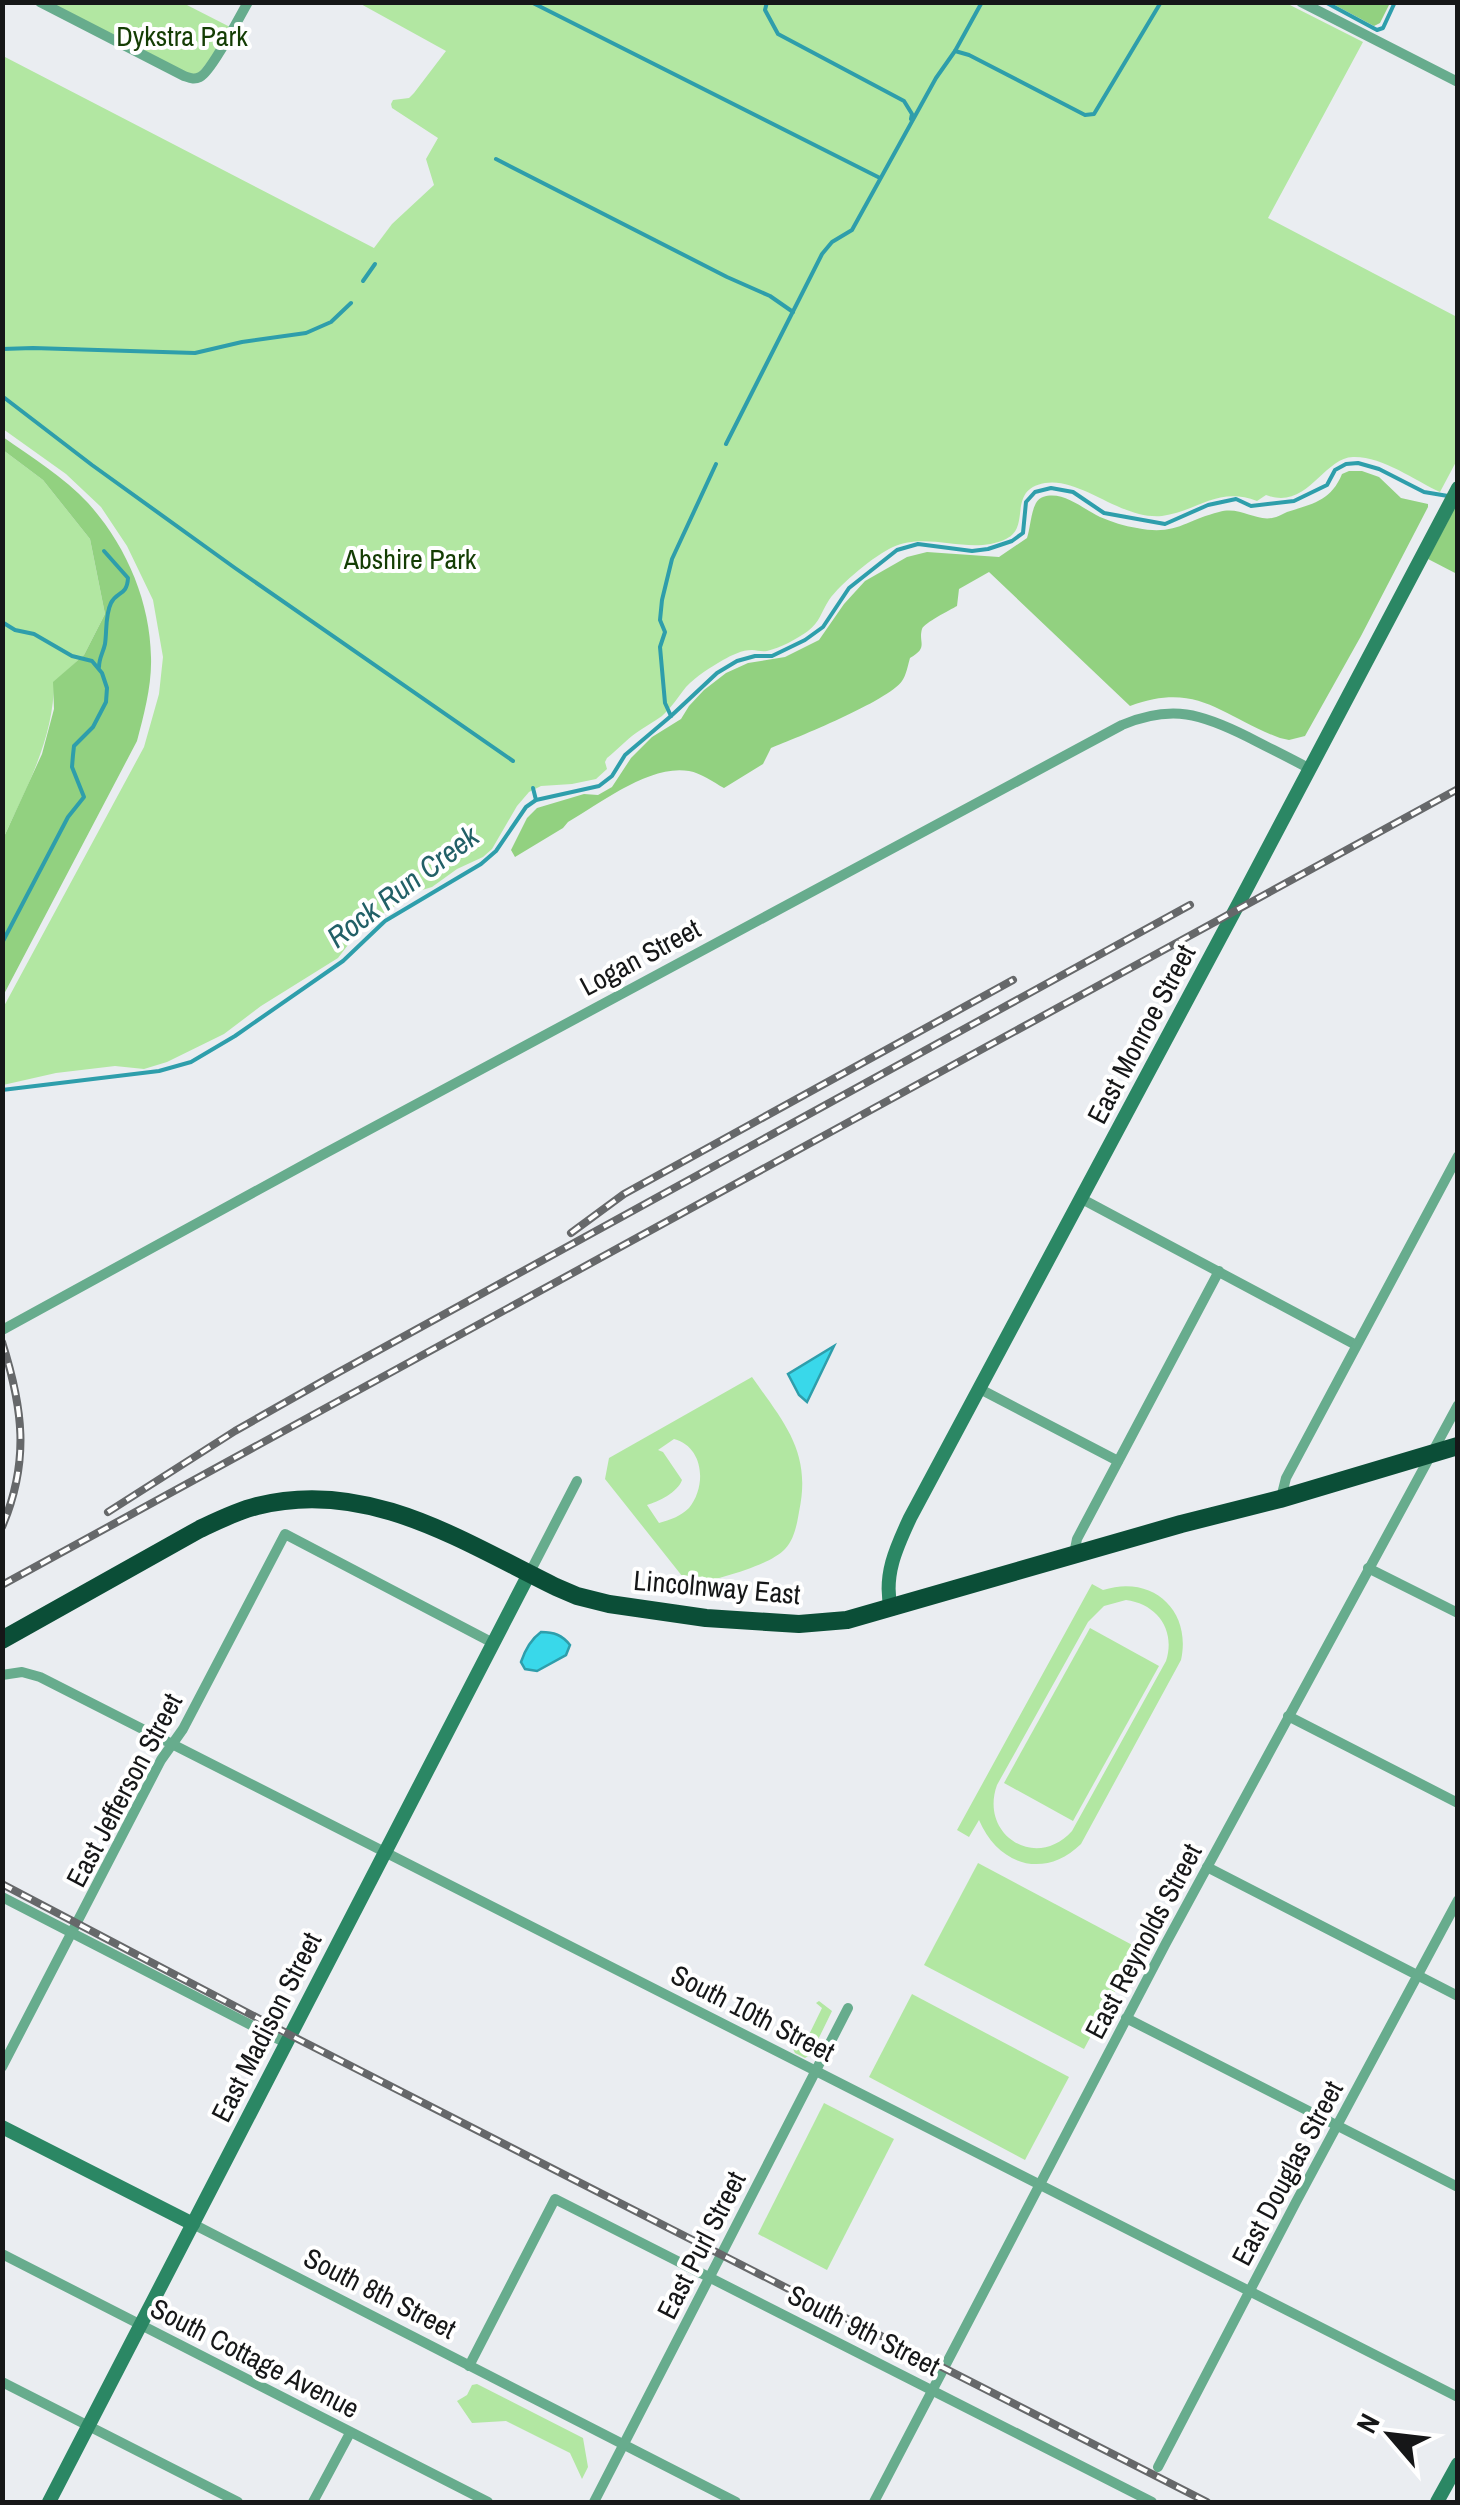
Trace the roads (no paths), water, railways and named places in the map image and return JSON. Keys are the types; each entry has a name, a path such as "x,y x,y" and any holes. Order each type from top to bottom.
{"highway":[{"name":"Lincolnway East","path":"2,1640 200,1529 230,1515 278,1502 337,1500 377,1506 422,1521 566,1592 593,1601 706,1618 823,1624 891,1609 1458,1446"}],"main road":[{"name":"East Monroe Street","path":"891,1609 889,1576 898,1545 1458,488"},
{"name":"East Madison Street","path":"49,2502 529,1574"},
{"name":"South 8th Street","path":"2,2127 193,2224"},
{"path":"1437,2502 1458,2464"}],"street":[{"path":"40,2 192,78 206,72 248,2"},
{"path":"1301,2 1458,82"},
{"name":"Logan Street","path":"2,1330 1122,724 1156,713 1193,714 1310,769"},
{"path":"1280,1499 1286,1478 1458,1156"},
{"path":"1082,1199 1356,1345"},
{"path":"1074,1555 1076,1539 1219,1271"},
{"path":"980,1389 1118,1460"},
{"name":"East Reynolds Street","path":"874,2502 1126,2018 1458,1404"},
{"path":"529,1574 577,1481"},
{"name":"East Jefferson Street","path":"2,2067 161,1760 182,1729 285,1534 493,1643"},
{"path":"1368,1568 1458,1613"},
{"name":"South 10th Street","path":"2,1675 27,1673 51,1682 1458,2397"},
{"path":"1288,1716 1458,1803"},
{"path":"1207,1867 1458,1996"},
{"path":"2,1896 286,2044"},
{"name":"East Douglas Street","path":"1158,2467 1458,1900"},
{"name":"East Purl Street","path":"594,2502 848,2008"},
{"path":"1126,2018 1458,2187"},
{"name":"South 9th Street","path":"469,2366 555,2199 1144,2501"},
{"name":"South 8th Street","path":"193,2224 736,2502"},
{"name":"South Cottage Avenue","path":"2,2254 488,2502"},
{"path":"2,2382 238,2502"},
{"path":"313,2502 350,2433"}],"water":[{"path":"834,1346 807,1402 788,1374"},
{"path":"541,1632 567,1642 570,1645 566,1655 537,1671 525,1669 521,1662 524,1653"}],"waterway":[{"path":"531,2 880,178"},
{"path":"767,2 765,10 778,34 904,101 911,119"},
{"path":"955,51 982,2"},
{"path":"726,444 822,254 832,242 852,230 936,78 955,51 1085,115 1094,114 1161,2"},
{"path":"1325,2 1377,30 1383,28 1395,2"},
{"path":"496,159 770,296 793,312"},
{"path":"363,281 375,264"},
{"path":"2,349 195,353 306,333 331,322 351,303"},
{"path":"2,396 235,568 513,761"},
{"name":"Rock Run Creek","path":"2,1090 159,1071 191,1062 343,961 385,921 481,864 496,851 526,807 536,800 599,786 612,776 625,755 717,673 737,661 772,656 823,627 849,588 897,550 918,544 972,551 1012,541 1023,533 1026,502 1035,492 1051,488 1073,492 1104,513 1165,524 1208,505 1236,499 1251,506 1294,501 1327,485 1335,470 1358,463 1424,492 1448,496"},
{"path":"671,716 665,703 660,647 665,632 660,620 662,600 672,559 716,464"},
{"path":"99,667 109,608 126,588 128,578 104,551"},
{"path":"2,622 34,634 72,656 92,661 107,688 106,702 93,727 74,746 72,767 84,797 68,817 2,943"},
{"path":"533,788 536,800"}],"railway":[{"path":"2,1585 1458,789"},
{"path":"108,1512 235,1431 339,1372 1190,905"},
{"path":"571,1233 624,1194 1013,980"},
{"path":"2,1342 15,1389 20,1434 17,1480 2,1527"},
{"path":"2,1884 1207,2502"}],"park label":[{"name":"Dykstra Park","path":"182,36"},
{"name":"Abshire Park","path":"410,559"}]}
